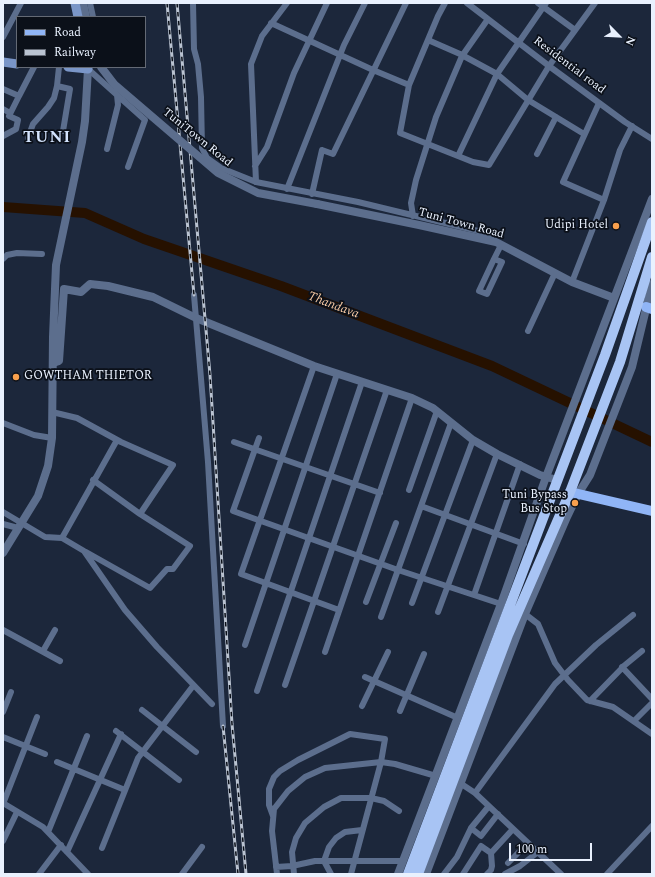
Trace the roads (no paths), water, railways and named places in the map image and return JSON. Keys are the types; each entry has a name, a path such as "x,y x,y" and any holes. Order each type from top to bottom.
{"highway":[{"path":"408,874 605,355 652,222"},
{"path":"418,874 508,635 574,493 580,466 620,362 652,257"}],"main road":[{"path":"75,3 78,16"},
{"path":"3,62 16,64"},
{"path":"574,493 652,511"}],"street":[{"path":"3,37 21,3"},
{"path":"83,3 86,16"},
{"path":"90,3 93,16"},
{"path":"193,3 194,48 198,64 201,97 202,148 207,158 221,168 256,182 358,202 478,231 498,244 494,259 479,291 487,294 502,262 494,259"},
{"path":"256,182 251,64 262,36 287,3"},
{"path":"255,166 267,147 294,74 327,3"},
{"path":"287,189 340,55 365,3"},
{"path":"312,194 322,150 334,154 406,3"},
{"path":"446,3 409,85 400,133 458,156 489,165 549,66 595,3"},
{"name":"Residential road","path":"467,3 599,103 652,139"},
{"path":"474,8 481,3"},
{"path":"458,156 497,74 519,43 542,4 575,30"},
{"path":"413,216 411,203 416,180 429,145 436,117 462,56 488,18"},
{"path":"271,23 409,85"},
{"path":"10,26 16,28"},
{"path":"428,40 497,74 528,100 584,134"},
{"path":"10,113 33,68"},
{"path":"28,138 33,124 54,98 58,86 59,68"},
{"path":"88,68 146,120 128,167"},
{"path":"3,552 38,496 48,466 52,438 52,363 57,262 85,121 88,68"},
{"name":"TuniTown Road","path":"102,68 114,84 218,172 258,193 317,204"},
{"path":"58,86 70,89 63,131"},
{"path":"3,89 19,96"},
{"path":"108,149 118,105 117,95"},
{"path":"599,103 563,182 604,200"},
{"path":"3,109 10,113 9,116 18,120 16,129 3,136"},
{"path":"537,154 556,117"},
{"path":"572,282 604,200 620,150 632,126"},
{"path":"398,874 524,544 546,477 652,199"},
{"name":"Tuni Town Road","path":"317,204 419,225 498,244 572,282 614,298"},
{"path":"3,259 17,253 42,254"},
{"path":"528,331 555,273"},
{"path":"52,363 59,360 64,289 81,292 90,284 108,286 153,297 196,318 314,366 412,398 437,411 473,440 497,454 546,477 557,480"},
{"path":"426,874 525,614 574,493 590,475 632,367 649,308 652,284"},
{"path":"194,295 208,462 223,726"},
{"path":"314,366 241,574 339,610"},
{"path":"245,645 337,374"},
{"path":"257,691 362,382"},
{"path":"285,684 387,390"},
{"path":"325,652 412,398"},
{"path":"408,490 437,411"},
{"path":"52,412 77,418 117,440 173,465 140,514"},
{"path":"3,423 34,435 52,438"},
{"path":"381,617 451,423"},
{"path":"259,438 232,511 398,570 501,604"},
{"path":"62,538 93,480 117,440"},
{"path":"412,603 473,440"},
{"path":"234,442 380,493"},
{"path":"438,612 497,454"},
{"path":"474,595 520,464"},
{"path":"3,512 20,525 45,537 62,538 150,588 167,570 172,569 190,546 140,514 93,480"},
{"path":"421,506 495,535 524,544"},
{"path":"366,602 396,522"},
{"path":"3,524 20,525"},
{"path":"84,551 125,610 193,686 212,704"},
{"path":"525,614 538,624 555,663 587,700 613,707 652,734"},
{"path":"475,793 555,684 596,645 633,615"},
{"path":"3,630 60,661"},
{"path":"43,651 55,630"},
{"path":"362,706 388,652"},
{"path":"590,701 622,667 642,652"},
{"path":"400,711 424,654"},
{"path":"622,667 652,699"},
{"path":"365,677 458,718"},
{"path":"102,848 138,758 193,686"},
{"path":"3,712 11,692"},
{"path":"634,721 652,703"},
{"path":"142,710 196,752"},
{"path":"37,717 27,747 3,804 43,827 88,874"},
{"path":"67,852 100,780 118,733 179,780"},
{"path":"273,816 270,805 269,789 274,777 298,760 350,734 386,739 351,874"},
{"path":"48,832 87,736"},
{"path":"3,737 45,754"},
{"path":"57,762 125,790"},
{"path":"403,861 315,860 276,871 272,831 274,809 288,791 305,777 325,768 381,762 395,764 436,776"},
{"path":"460,783 475,793 561,874"},
{"path":"294,874 292,866 292,852 296,838 310,819 324,807 341,798 371,798 384,801 399,811"},
{"path":"444,874 457,857 471,828 489,806"},
{"path":"3,840 17,812"},
{"path":"463,874 482,846 481,836 498,814"},
{"path":"607,874 652,826"},
{"path":"471,828 481,836"},
{"path":"487,874 492,866 491,853 513,829"},
{"path":"331,874 324,861 329,847 336,838 345,832 362,830"},
{"path":"508,863 528,843"},
{"path":"39,874 61,845"},
{"path":"482,846 491,853"},
{"path":"182,874 202,847"},
{"path":"505,874 520,866 538,852"}],"waterway":[{"name":"Thandava","path":"3,207 85,213 144,239 281,286 492,366 652,442"}],"railway":[{"path":"167,3 194,295"},
{"path":"177,3 210,375 232,724 246,874"},
{"path":"223,726 238,874"}],"place":[{"name":"Udipi Hotel","path":"616,226"},
{"name":"GOWTHAM THIETOR","path":"16,377"},
{"name":"Tuni Bypass Bus Stop","path":"575,503"}],"district":[{"name":"TUNI","path":"47,139"}]}
